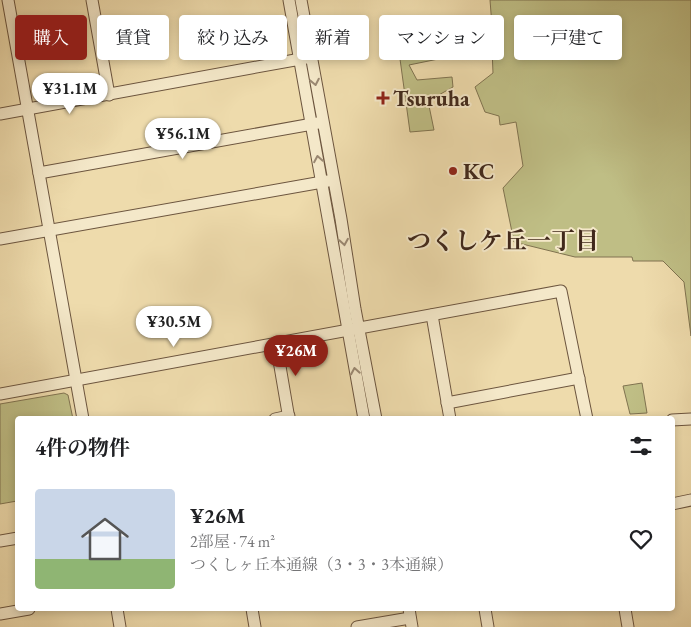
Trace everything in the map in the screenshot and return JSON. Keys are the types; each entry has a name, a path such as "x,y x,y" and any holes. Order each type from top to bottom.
{"street":[{"path":"8,0 82,416"},
{"path":"92,0 109,95"},
{"path":"289,0 297,29"},
{"path":"301,0 302,15"},
{"path":"0,114 297,60"},
{"path":"305,60 353,329 364,416"},
{"path":"39,173 317,123"},
{"path":"0,239 328,182"},
{"path":"0,394 561,291 586,416"},
{"path":"432,315 449,416"},
{"path":"353,329 375,416"},
{"path":"276,343 289,416"},
{"path":"447,403 579,378"},
{"path":"675,420 691,419"},
{"path":"675,503 691,500"},
{"path":"0,541 15,538"},
{"path":"0,614 17,611"},
{"path":"117,611 120,627"},
{"path":"252,611 255,627"},
{"path":"485,611 488,627"},
{"path":"624,611 628,627"},
{"path":"357,627 405,618"}],"shaded area":[{"path":"490,0 691,0 691,336 684,282 663,261 633,261 632,257 575,257 514,242 503,188 523,166 516,122 500,125 499,116 485,112 475,87 493,73 492,60 504,60 504,15 491,15"},
{"path":"400,60 433,60 409,65 417,80 452,77 453,87 428,101 434,130 410,132"},
{"path":"642,383 647,413 630,414 623,386"},
{"path":"64,393 68,395 72,416 15,416 15,501 0,504 0,404"}],"place":[{"name":"Tsuruha","path":"383,98"},
{"name":"KC","path":"453,171"}],"district":[{"name":"つくしケ丘一丁目","path":"503,240"}]}
